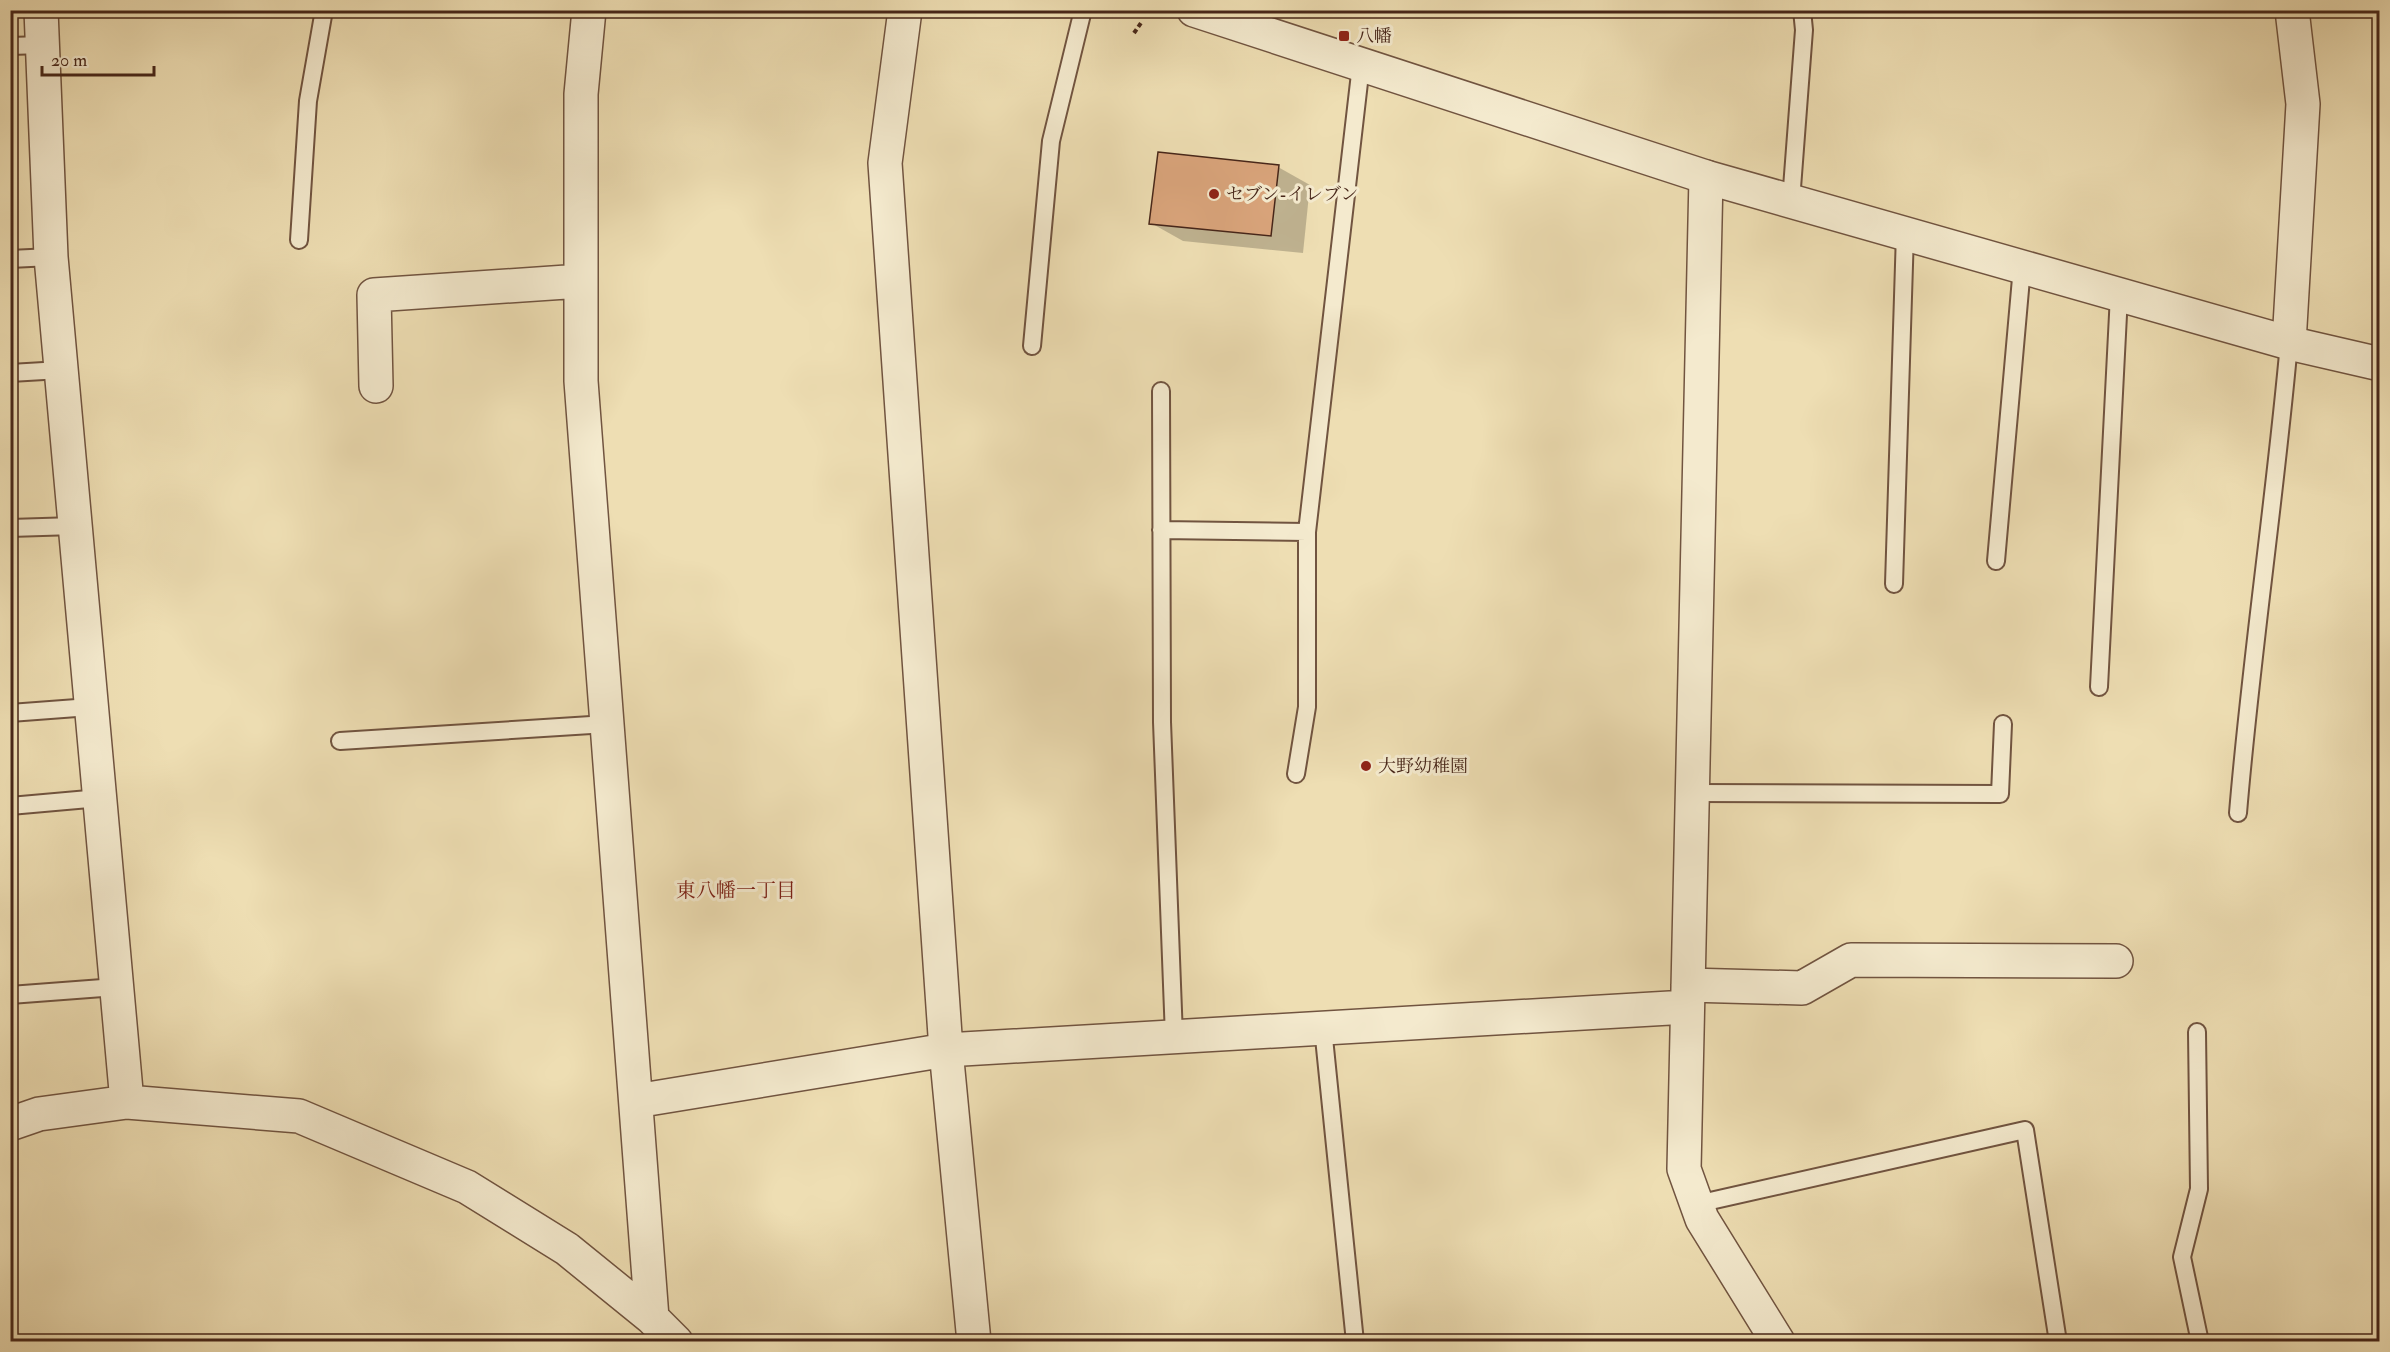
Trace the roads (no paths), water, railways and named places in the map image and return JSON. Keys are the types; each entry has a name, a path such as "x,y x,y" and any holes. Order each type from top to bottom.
{"street":[{"path":"42,10 51,257 127,1102"},
{"path":"589,10 581,94 581,381 652,1318"},
{"path":"905,10 885,163 946,1050 974,1341"},
{"path":"1194,10 1706,177 2289,343 2379,364"},
{"path":"2289,343 2303,104 2292,10"},
{"path":"1706,177 1683,1169 1702,1219 1778,1341"},
{"path":"376,386 374,295 581,281"},
{"path":"636,1101 946,1050 1323,1028 1802,988 1851,960 2115,962"},
{"path":"10,1124 39,1113 127,1102 299,1116 467,1187 567,1249 652,1318 676,1341"}],"lane":[{"path":"299,240 308,101 324,10"},
{"path":"1032,346 1052,141 1083,10"},
{"path":"1791,201 1804,30 1802,10"},
{"path":"10,46 43,45"},
{"path":"1296,774 1307,707 1308,532 1361,65"},
{"path":"1894,584 1905,233"},
{"path":"10,259 51,257"},
{"path":"1996,561 2022,267"},
{"path":"2099,687 2119,295"},
{"path":"2238,813 2248,694 2277,467 2289,343"},
{"path":"10,373 61,370"},
{"path":"1161,391 1162,722 1174,1037"},
{"path":"10,528 75,526"},
{"path":"1161,530 1308,532"},
{"path":"10,713 90,707"},
{"path":"340,741 607,724"},
{"path":"1692,793 2000,794 2003,724"},
{"path":"10,806 100,798"},
{"path":"10,995 116,987"},
{"path":"1323,1028 1355,1341"},
{"path":"2197,1032 2199,1189 2182,1257 2200,1341"},
{"path":"1697,1204 2025,1130 2058,1341"}],"place":[{"name":"八幡","path":"1344,36"},
{"name":"セブン-イレブン","path":"1214,194"},
{"name":"大野幼稚園","path":"1366,766"}],"district":[{"name":"東八幡一丁目","path":"736,890"}]}
